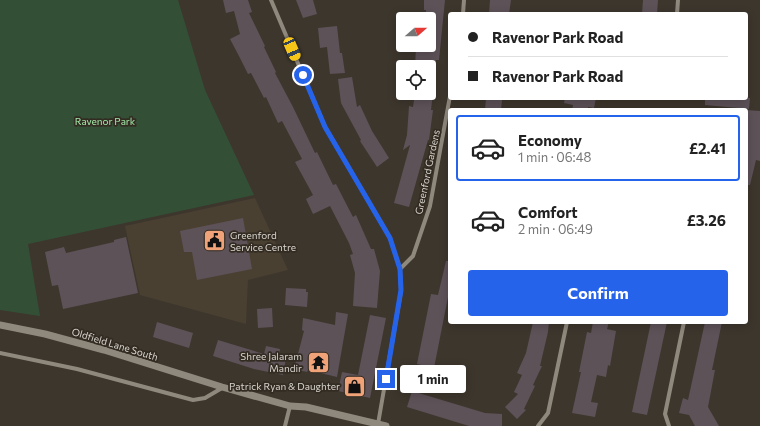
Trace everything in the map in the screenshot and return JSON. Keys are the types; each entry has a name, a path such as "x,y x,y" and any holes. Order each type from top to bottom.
{"street":[{"path":"271,0 325,127 390,238 400,269 401,290 378,424"},
{"path":"463,12 464,0"},
{"path":"677,12 678,0"},
{"name":"Greenford Gardens","path":"400,269 413,256 430,206 449,100"},
{"path":"538,426 548,413 567,324"},
{"path":"669,426 665,414 684,324"},
{"name":"Oldfield Lane South","path":"0,325 45,334 104,350 222,387 290,406 306,407 386,426"},
{"path":"0,353 77,369 193,400 205,398 222,387"},
{"path":"285,426 290,406"}],"shaded area":[{"path":"255,198 288,270 248,280 246,324 140,295 125,226"}],"green space":[{"name":"Ravenor Park","path":"0,0 178,0 205,90 254,195 28,244 40,316 0,310"}],"building":[{"path":"223,0 248,0 252,12 249,13 265,46 264,47 276,72 275,73 315,153 317,152 333,185 336,184 353,217 356,215 371,249 374,249 380,271 377,308 353,306 355,273 350,255 353,254 349,243 330,206 313,214 306,199 313,195 295,162 302,159 282,121 278,123 266,97 264,98 251,73 248,74 230,39 240,34 234,11 226,13"},
{"path":"296,0 313,0 317,14 303,18"},
{"path":"424,0 445,0 439,60 415,60 416,52 436,52 436,12 426,12 426,10 424,10"},
{"path":"490,0 511,0 509,12 489,12"},
{"path":"643,0 658,0 657,12 642,12"},
{"path":"337,26 340,53 342,53 345,73 330,74 327,47 320,48 318,28"},
{"path":"352,77 357,107 360,105 372,131 389,158 377,167 360,141 361,140 341,103 338,79"},
{"path":"748,98 750,98 749,109 705,105 705,100 748,100"},
{"path":"414,100 432,100 431,110 433,110 429,140 409,207 394,203 410,145 403,150 407,135 409,106 413,107"},
{"path":"486,100 502,100 501,108 485,108"},
{"path":"565,100 596,100 594,108 572,108 573,105 564,103"},
{"path":"748,110 760,111 760,161 756,160 750,185 748,185"},
{"name":"Greenford Service Centre","path":"243,218 252,269 197,280 192,252 184,252 180,231"},
{"path":"126,237 138,293 63,309 58,285 52,286 45,252 64,247 66,253 114,242 114,240"},
{"path":"446,261 448,261 448,297 434,368 417,364 431,294 438,295"},
{"path":"286,288 306,289 306,292 308,292 307,307 285,305"},
{"path":"272,308 273,327 258,328 257,309"},
{"path":"336,312 348,314 337,377 308,370 307,372 294,369 304,331 302,330 303,318 335,325"},
{"path":"370,315 386,318 370,398 338,391 342,372 358,375"},
{"path":"157,322 193,333 189,348 153,337"},
{"path":"533,324 549,324 540,366 542,366 533,385 535,386 524,409 526,410 517,419 505,407 518,394 514,392 522,375 517,373 526,353"},
{"path":"593,324 608,324 607,329 616,331 610,366 608,365 606,377 597,375 591,402 598,403 595,417 572,413 581,372 579,372 587,332 591,333"},
{"path":"651,324 667,324 647,415 632,412"},
{"path":"705,324 722,324 712,370 715,370 708,407 719,426 695,426 689,415 679,413 683,398 688,400"},
{"path":"218,340 264,354 266,346 280,349 279,357 286,358 283,375 254,369 213,356"},
{"path":"412,391 485,413 502,414 502,426 469,426 407,407"}],"place":[{"name":"Greenford Service Centre","path":"215,241"},
{"name":"Shree Jalaram Mandir","path":"318,362"},
{"name":"Patrick Ryan & Daughter","path":"355,386"}],"route":[{"path":"303,75 325,127 390,238 400,269 401,290 386,379"}]}
